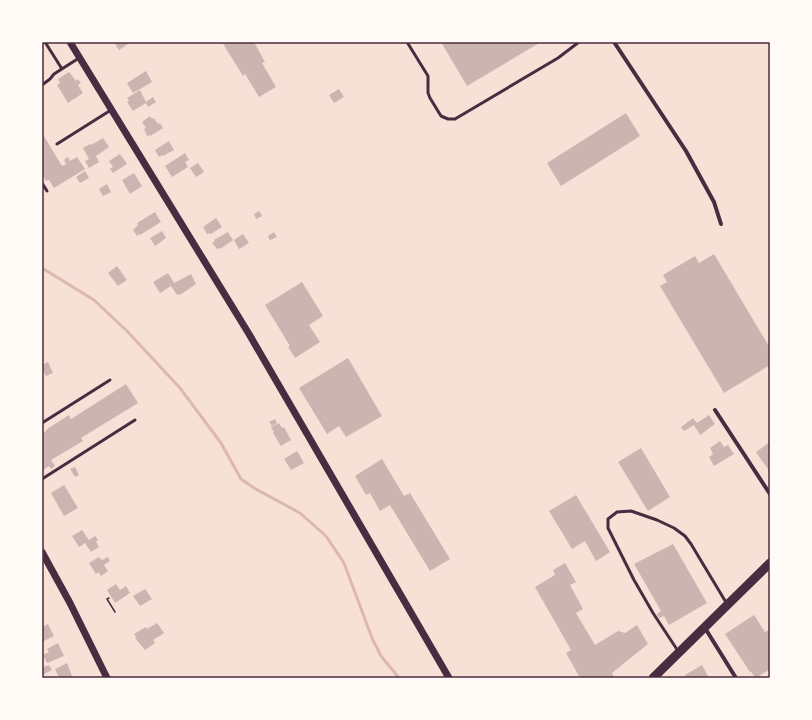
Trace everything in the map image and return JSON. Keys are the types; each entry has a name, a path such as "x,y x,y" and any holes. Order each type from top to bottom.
{"main road":[{"path":"653,678 770,564"}],"street":[{"path":"70,42 249,334 449,678"},
{"path":"614,42 686,151 700,175 714,202 720,224"},
{"path":"715,410 770,494"},
{"path":"42,552 73,609 107,678"},
{"path":"705,628 736,678"}],"lane":[{"path":"45,42 62,69"},
{"path":"407,42 428,76 428,93 430,98 441,116 448,119 455,119 558,58 579,42"},
{"path":"42,85 54,74 80,57"},
{"path":"57,144 112,110"},
{"path":"42,183 47,191"},
{"path":"42,423 110,380"},
{"path":"42,479 135,420"},
{"path":"679,652 653,613 634,580 608,528 608,519 611,515 617,512 631,511 657,520 674,528 685,536 728,605"}],"path":[{"path":"109,598 107,599 115,612"}],"building":[{"path":"114,42 131,42 119,50"},
{"path":"222,42 254,42 265,62 262,63 276,87 259,97 245,74 243,76"},
{"path":"441,42 541,42 467,86"},
{"path":"146,71 152,82 133,93 127,83"},
{"path":"69,72 76,81 78,79 81,83 78,85 83,93 68,103 57,85 60,83 58,79"},
{"path":"339,89 344,97 334,103 329,95"},
{"path":"140,90 146,102 153,97 156,102 148,107 146,103 133,111 127,102 129,101 127,98"},
{"path":"626,113 640,136 561,186 547,163"},
{"path":"150,116 152,119 154,118 158,124 160,123 163,128 150,136 147,136 144,129 146,128 142,122"},
{"path":"42,133 62,166 66,164 64,160 68,157 70,161 77,157 85,169 54,188 49,180 46,181 42,174 44,173 42,169"},
{"path":"103,138 109,147 96,156 99,162 89,168 85,161 89,159 83,148"},
{"path":"169,141 174,150 159,157 155,150"},
{"path":"185,153 189,160 185,162 188,167 172,177 165,166"},
{"path":"120,154 127,164 113,173 110,169 113,167 109,161"},
{"path":"198,163 204,172 196,177 190,168"},
{"path":"85,171 89,178 80,183 76,177"},
{"path":"134,173 142,186 130,194 122,180"},
{"path":"107,184 111,192 103,196 99,189"},
{"path":"259,211 262,216 256,219 254,214"},
{"path":"155,212 161,222 137,236 133,230 138,225 137,223"},
{"path":"216,218 222,227 211,234 207,234 203,227"},
{"path":"162,231 166,238 155,246 150,238"},
{"path":"228,232 233,240 220,249 217,249 212,243 215,241 214,240"},
{"path":"274,232 277,237 270,240 268,236"},
{"path":"243,234 249,243 239,249 234,240"},
{"path":"714,254 770,348 770,365 724,393 660,286 667,282 663,275 695,256 699,263"},
{"path":"117,266 127,280 118,286 108,273"},
{"path":"168,273 174,283 191,274 196,284 180,295 177,295 171,286 160,293 153,282"},
{"path":"302,282 323,316 309,325 320,342 295,358 288,347 290,346 265,305"},
{"path":"348,358 382,416 346,437 339,426 327,434 299,388"},
{"path":"48,362 53,373 46,376 42,369 42,365"},
{"path":"126,384 138,403 81,438 83,441 51,460 55,466 51,469 49,466 42,471 42,434 47,429 69,415 71,419"},
{"path":"709,415 715,424 700,435 694,425 684,431 681,427 693,418 697,423"},
{"path":"275,419 277,423 272,426 269,422"},
{"path":"279,423 282,428 284,427 291,440 281,446 271,427"},
{"path":"720,441 724,447 728,445 734,454 714,466 709,457 713,454 710,448"},
{"path":"770,442 770,472 756,452"},
{"path":"641,448 670,497 648,511 618,462"},
{"path":"297,451 304,463 291,470 284,459"},
{"path":"382,459 404,496 410,493 450,559 430,571 390,505 380,511 370,493 366,495 355,476"},
{"path":"75,467 79,475 75,477 70,469"},
{"path":"64,485 78,508 64,516 51,493"},
{"path":"576,495 610,552 596,561 585,541 572,549 549,511"},
{"path":"82,530 89,540 95,536 98,540 96,542 99,547 91,552 85,543 79,547 72,536"},
{"path":"673,544 707,603 669,625 664,616 659,618 657,614 661,611 634,564"},
{"path":"99,557 102,560 108,557 110,561 104,565 108,571 101,576 98,572 96,574 89,563"},
{"path":"565,563 576,582 570,585 583,609 576,613 595,645 618,631 625,633 637,625 648,644 612,673 615,678 580,678 566,653 571,650 535,587 555,575 553,570"},
{"path":"116,584 120,590 126,586 130,593 115,603 107,590"},
{"path":"145,589 152,599 140,606 133,596"},
{"path":"754,615 765,632 770,629 770,669 756,678 750,672 725,634"},
{"path":"157,623 164,633 153,640 155,643 145,650 135,638 136,637 134,634"},
{"path":"48,624 54,636 44,641 42,639 42,627"},
{"path":"58,643 64,656 47,663 43,655 49,652 47,649"},
{"path":"67,663 72,676 67,678 59,678 55,669"},
{"path":"49,665 52,670 42,675 42,668"},
{"path":"702,665 709,678 687,678 685,675"}],"waterway":[{"path":"42,268 94,300 127,331 180,388 221,443 241,479 254,488 300,513 326,536 344,563 372,638 381,656 399,678"}]}
